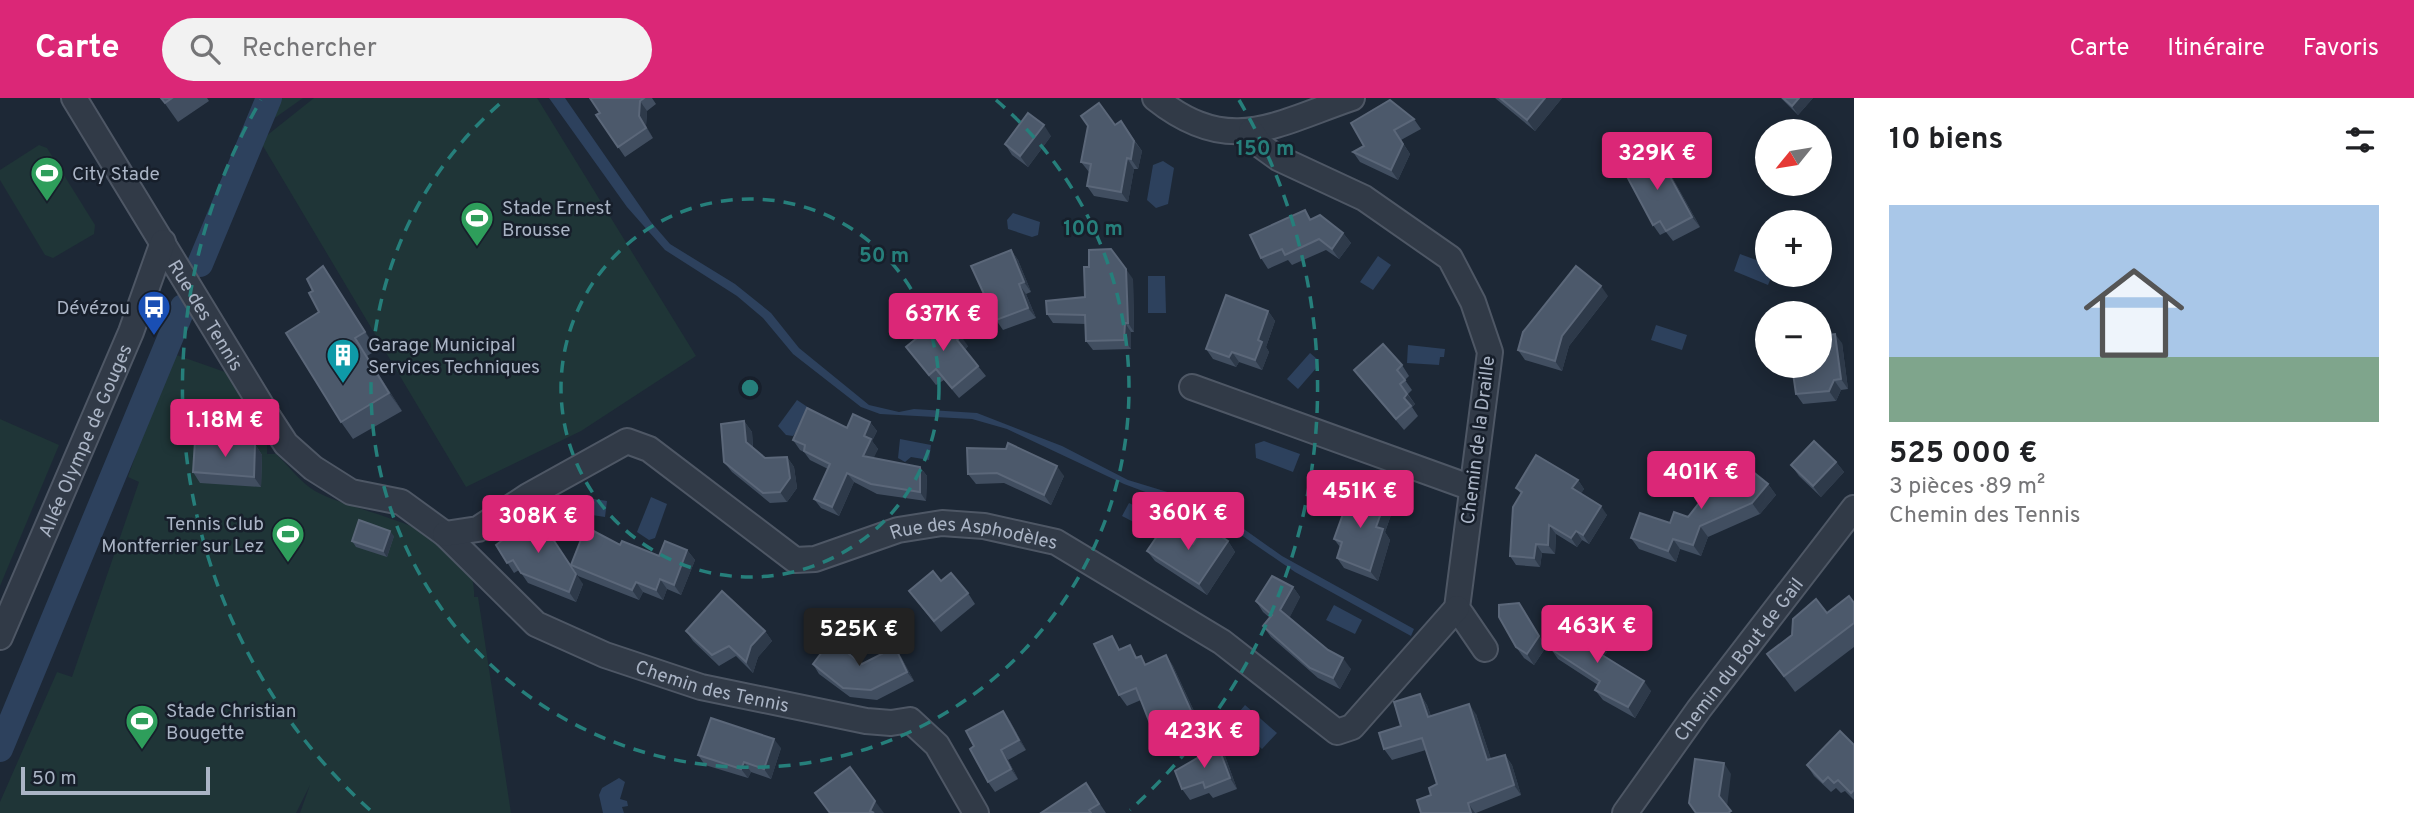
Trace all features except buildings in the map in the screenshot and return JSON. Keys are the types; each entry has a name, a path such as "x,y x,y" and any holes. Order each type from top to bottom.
{"street":[{"name":"Rue des Tennis","path":"74,98 286,444 313,468 351,492 401,502 445,534"},
{"path":"1155,98 1177,116 1208,129 1229,133 1251,131 1352,98"},
{"name":"Chemin de la Draille","path":"1251,131 1260,145 1278,158 1364,198 1450,258 1473,302 1490,352 1457,608"},
{"name":"Allée Olympe de Gouges","path":"0,637 131,332 163,242"},
{"path":"1192,387 1472,488"},
{"name":"Rue des Asphodèles","path":"445,534 478,529 560,477 627,441 649,449 795,560 815,559 898,530 942,523 984,526 1056,542 1222,642 1337,732 1352,727 1457,608"},
{"name":"Chemin du Bout de Gail","path":"1625,813 1699,709 1854,508"},
{"name":"Chemin des Tennis","path":"445,534 536,624 605,655 701,687 866,721 891,723 910,720 937,745 976,813"},
{"path":"1457,608 1485,649"}],"green space":[{"path":"274,98 303,98 269,122"},
{"name":"Stade Ernest Brousse","path":"314,98 537,98 696,356 581,431 466,487 260,141"},
{"name":"City Stade","path":"39,145 47,148 95,225 94,234 53,258 45,255 0,180 0,170"},
{"name":"Tennis Club Montferrier sur Lez","path":"171,353 225,372 267,441 267,454 276,454 310,488 335,500 413,527 438,539 458,554 470,573 474,597 478,597 511,813 300,813 310,785 296,813 0,813 0,802 57,672 72,677 139,482 128,477"},
{"path":"0,419 59,445 0,586"}],"water":[{"path":"549,98 565,98 651,222 670,244 735,284 771,313 799,348 869,405 899,412 914,409 977,413 1062,446 1128,480 1210,505 1282,556 1414,629 1411,636 1295,572 1218,519 1124,484 1007,429 972,419 880,414 861,407 793,354 763,318 737,296 665,250 627,207"},
{"path":"1163,161 1174,168 1168,204 1156,208 1147,200 1153,165"},
{"path":"1013,213 1040,222 1038,235 1032,237 1008,229 1007,220"},
{"path":"1740,254 1755,260 1755,280 1734,271"},
{"path":"1378,256 1391,265 1373,290 1360,282"},
{"path":"1148,276 1165,276 1166,313 1148,313"},
{"path":"1656,325 1687,335 1682,350 1651,340"},
{"path":"1408,345 1445,349 1444,357 1440,357 1439,365 1407,363"},
{"path":"1310,353 1317,359 1318,366 1298,389 1287,379"},
{"path":"797,400 812,410 793,436 786,435 778,426"},
{"path":"900,439 931,445 929,460 911,457 905,462 898,458"},
{"path":"1264,441 1300,454 1293,472 1256,458 1255,444"},
{"path":"651,497 667,504 655,538 649,540 637,532"},
{"path":"587,498 607,501 605,517 592,515 578,524 569,510"},
{"path":"1129,503 1156,516 1149,530 1122,516"},
{"path":"1334,605 1362,620 1355,634 1326,620"},
{"path":"862,610 893,635 879,652 848,626"},
{"path":"1637,613 1649,621 1634,645 1622,637"},
{"path":"1245,705 1277,733 1262,749 1231,722"},
{"path":"619,778 625,782 620,799 627,801 628,806 622,807 624,813 603,813 599,795 602,788"}],"waterway":[{"path":"200,264 269,98"},
{"path":"0,749 183,307"}],"place":[{"name":"City Stade","path":"47,203"},
{"name":"Stade Ernest Brousse","path":"477,248"},
{"name":"Dévézou","path":"154,337"},
{"name":"Garage Municipal Services Techniques","path":"343,385"},
{"name":"Tennis Club Montferrier sur Lez","path":"288,564"},
{"name":"Stade Christian Bougette","path":"142,751"}]}
